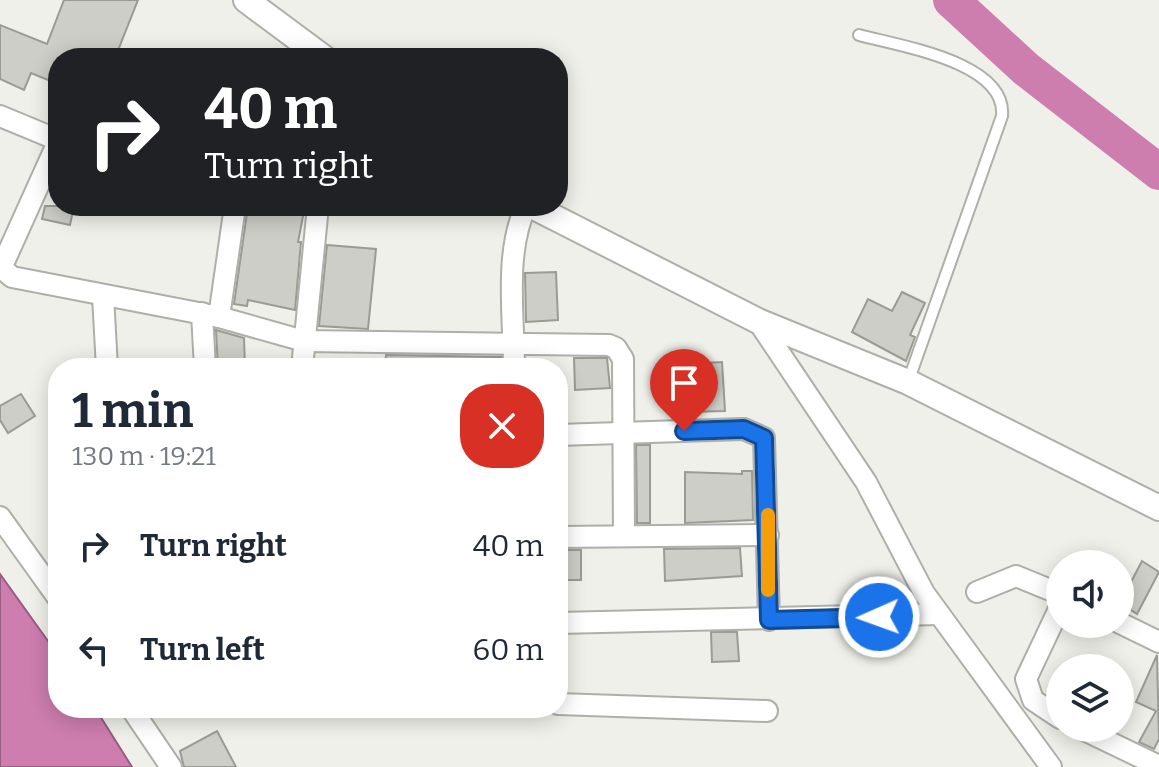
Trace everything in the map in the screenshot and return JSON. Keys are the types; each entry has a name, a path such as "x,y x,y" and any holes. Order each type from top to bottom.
{"street":[{"path":"246,0 311,48"},
{"path":"0,116 48,137"},
{"path":"48,165 4,270 12,277 211,315 304,341 616,348 623,359 624,536"},
{"path":"206,358 211,315 233,216"},
{"path":"303,358 317,216"},
{"path":"514,358 514,246 517,226 523,216"},
{"path":"549,216 758,321 908,382 1159,508"},
{"path":"103,296 106,358"},
{"path":"758,321 866,482 924,593 1051,767"},
{"path":"568,435 744,429 757,432 767,447 769,620"},
{"path":"0,517 48,584"},
{"path":"568,537 768,535"},
{"path":"977,592 1016,576 1046,588"},
{"path":"568,623 939,614"},
{"path":"1134,630 1159,642"},
{"path":"1046,637 1026,679 1033,700 1046,709"},
{"path":"568,704 767,711"},
{"path":"138,718 171,767"},
{"path":"1109,742 1159,766"}],"lane":[{"path":"859,35 949,60 978,73 993,85 1003,104 1002,116 908,382"}],"shaded area":[{"path":"0,574 48,641 48,718 101,718 132,767 0,767"}],"building":[{"path":"64,0 138,0 119,48 48,48 48,80 31,73 24,90 0,79 0,25 47,44"},
{"path":"45,206 48,206 48,216 72,216 70,225 42,219"},
{"path":"247,216 303,216 298,242 301,242 295,310 248,300 247,306 234,304"},
{"path":"327,245 376,249 368,329 319,326"},
{"path":"556,272 558,320 526,322 525,273"},
{"path":"902,292 925,303 910,335 915,337 906,361 852,332 868,299 892,311"},
{"path":"216,330 244,338 245,358 217,358"},
{"path":"386,355 501,357 501,358 386,358"},
{"path":"574,358 607,358 610,388 575,390"},
{"path":"722,362 725,411 687,412 684,364"},
{"path":"21,394 35,416 8,433 0,420 0,406"},
{"path":"636,445 650,445 650,523 637,523"},
{"path":"742,471 752,471 753,520 685,523 685,472 742,474"},
{"path":"740,548 742,576 665,581 664,549"},
{"path":"568,550 581,550 581,580 568,580"},
{"path":"1142,561 1159,572 1137,614 1134,612 1134,576"},
{"path":"711,632 737,632 739,661 712,662"},
{"path":"1157,655 1159,739 1154,749 1139,742 1156,711 1136,702"},
{"path":"217,731 236,767 184,767 180,751"}],"waterway":[{"path":"951,0 1026,69 1159,172"}],"slow traffic":[{"path":"768,515 768,590"}],"route":[{"path":"684,431 744,429 757,432 764,438 767,447 769,620 879,617"}]}
